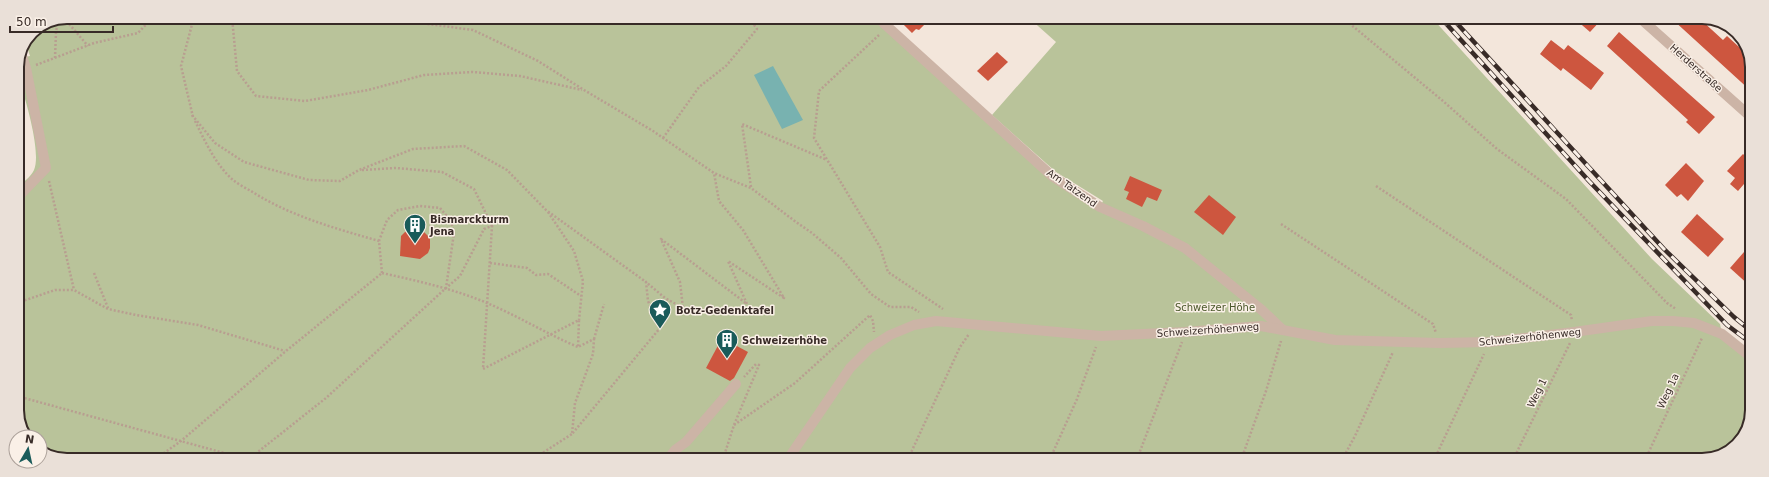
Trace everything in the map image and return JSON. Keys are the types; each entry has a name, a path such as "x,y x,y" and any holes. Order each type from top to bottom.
{"street":[{"name":"Am Tatzend","path":"885,24 1052,176 1100,207 1143,226 1185,248 1263,311 1284,331"},
{"name":"Herderstraße","path":"1647,24 1745,112"},
{"path":"24,64 46,168 24,191"},
{"name":"Schweizerhöhenweg","path":"792,453 850,368 870,348 890,335 914,325 936,321 1101,336 1185,332 1261,326 1335,340 1398,343 1490,342 1652,321 1673,321 1694,323 1722,334 1745,352"},
{"path":"673,453 686,442 736,384"}],"path":[{"path":"69,24 88,46"},
{"path":"26,68 88,46 138,33 146,24"},
{"path":"192,24 181,66 192,115 213,156 233,180 265,200 289,212 326,226 379,241"},
{"path":"233,24 237,71 256,96 305,101 368,90 424,75 473,72 520,76 584,90"},
{"path":"428,24 473,30 538,61 663,138 714,173 751,188 812,233 841,258 871,294 890,307 912,308 936,321 948,312 888,272 880,247 814,138 819,91 888,27"},
{"path":"663,138 699,87 726,66 757,28 753,24"},
{"path":"1350,24 1443,101 1497,149 1566,199 1667,303 1677,311"},
{"path":"55,58 57,25"},
{"path":"192,115 215,143 244,162 309,180 340,181 359,170 413,149 464,146 508,170 546,210 574,251 583,281 578,320 578,347"},
{"path":"751,188 742,124 829,161"},
{"path":"46,168 74,290"},
{"path":"359,170 396,168 442,172 474,189 492,226 483,369 578,320"},
{"path":"546,210 646,282 665,298 683,308 680,282 661,240 747,304 728,261 784,298 743,230 719,200 714,173"},
{"path":"1376,186 1571,315 1574,332"},
{"path":"382,273 379,241 387,220 398,210 420,206 440,208 450,221 454,233 446,288"},
{"path":"1280,224 1433,324 1439,343"},
{"path":"254,453 326,398 460,276 484,229 492,226"},
{"path":"490,263 527,268 536,276 548,274 581,296"},
{"path":"94,273 108,309"},
{"path":"382,273 446,288 488,303 549,335 578,347 594,339"},
{"path":"164,453 181,441 286,351 382,273"},
{"path":"542,453 572,434 660,328 648,301 646,282"},
{"path":"24,301 55,290 74,290 108,309 198,325 286,351"},
{"path":"572,434 575,403 593,354 594,339 604,304"},
{"path":"725,453 734,425 795,383 870,315 873,321 874,333 870,348"},
{"path":"911,453 960,347 975,324"},
{"name":"Weg 1a","path":"1648,453 1706,328"},
{"path":"1244,453 1266,391 1284,331"},
{"path":"1139,453 1185,332"},
{"name":"Weg 1","path":"1516,453 1574,332"},
{"path":"1053,453 1077,399 1101,336"},
{"path":"1437,453 1490,342"},
{"path":"1346,453 1398,343"},
{"path":"24,398 228,453"}],"green space":[{"name":"Schweizer Höhe","path":"67,24 880,24 985,121 1100,207 1103,201 1056,172 992,115 1056,42 1036,24 1437,24 1652,259 1720,324 1722,334 1745,352 1744,421 1738,434 1728,444 1716,451 1708,453 56,452 48,449 48,429 28,429 24,413 24,182 33,173 36,164 33,129 24,97 25,57 30,56 28,49 31,43 43,31 50,27"}],"water":[{"path":"773,66 803,120 782,129 754,75"}],"building":[{"path":"903,24 925,24 919,30 916,29 912,33"},
{"path":"1581,24 1597,24 1590,32"},
{"path":"1677,24 1705,24 1723,40 1727,36 1742,49 1745,64 1745,86"},
{"path":"1619,32 1715,117 1699,134 1686,122 1688,120 1607,46"},
{"path":"1551,40 1564,50 1568,45 1604,73 1591,90 1563,68 1561,71 1540,54"},
{"path":"997,52 1008,62 988,81 977,71"},
{"path":"1743,154 1745,156 1745,185 1744,184 1738,191 1730,184 1735,178 1727,171"},
{"path":"1686,163 1704,181 1688,201 1681,194 1677,197 1665,185"},
{"path":"1130,176 1162,190 1157,201 1147,197 1142,207 1126,199 1129,192 1124,190"},
{"path":"1209,195 1236,217 1223,235 1194,212"},
{"path":"1697,214 1724,239 1708,257 1681,232"},
{"name":"Bismarckturm Jena","path":"414,228 423,231 430,238 430,248 428,253 420,259 400,256 401,236 405,232"},
{"path":"1744,252 1745,253 1745,282 1730,268"},
{"name":"Schweizerhöhe","path":"722,338 748,352 734,378 730,381 706,368"}],"railway":[{"path":"1446,24 1589,181 1727,325 1745,338"},
{"path":"1458,24 1664,249 1745,326"}],"place":[{"name":"Bismarckturm Jena","path":"415,244"},
{"name":"Botz-Gedenktafel","path":"660,330"},
{"name":"Schweizerhöhe","path":"727,360"}]}
